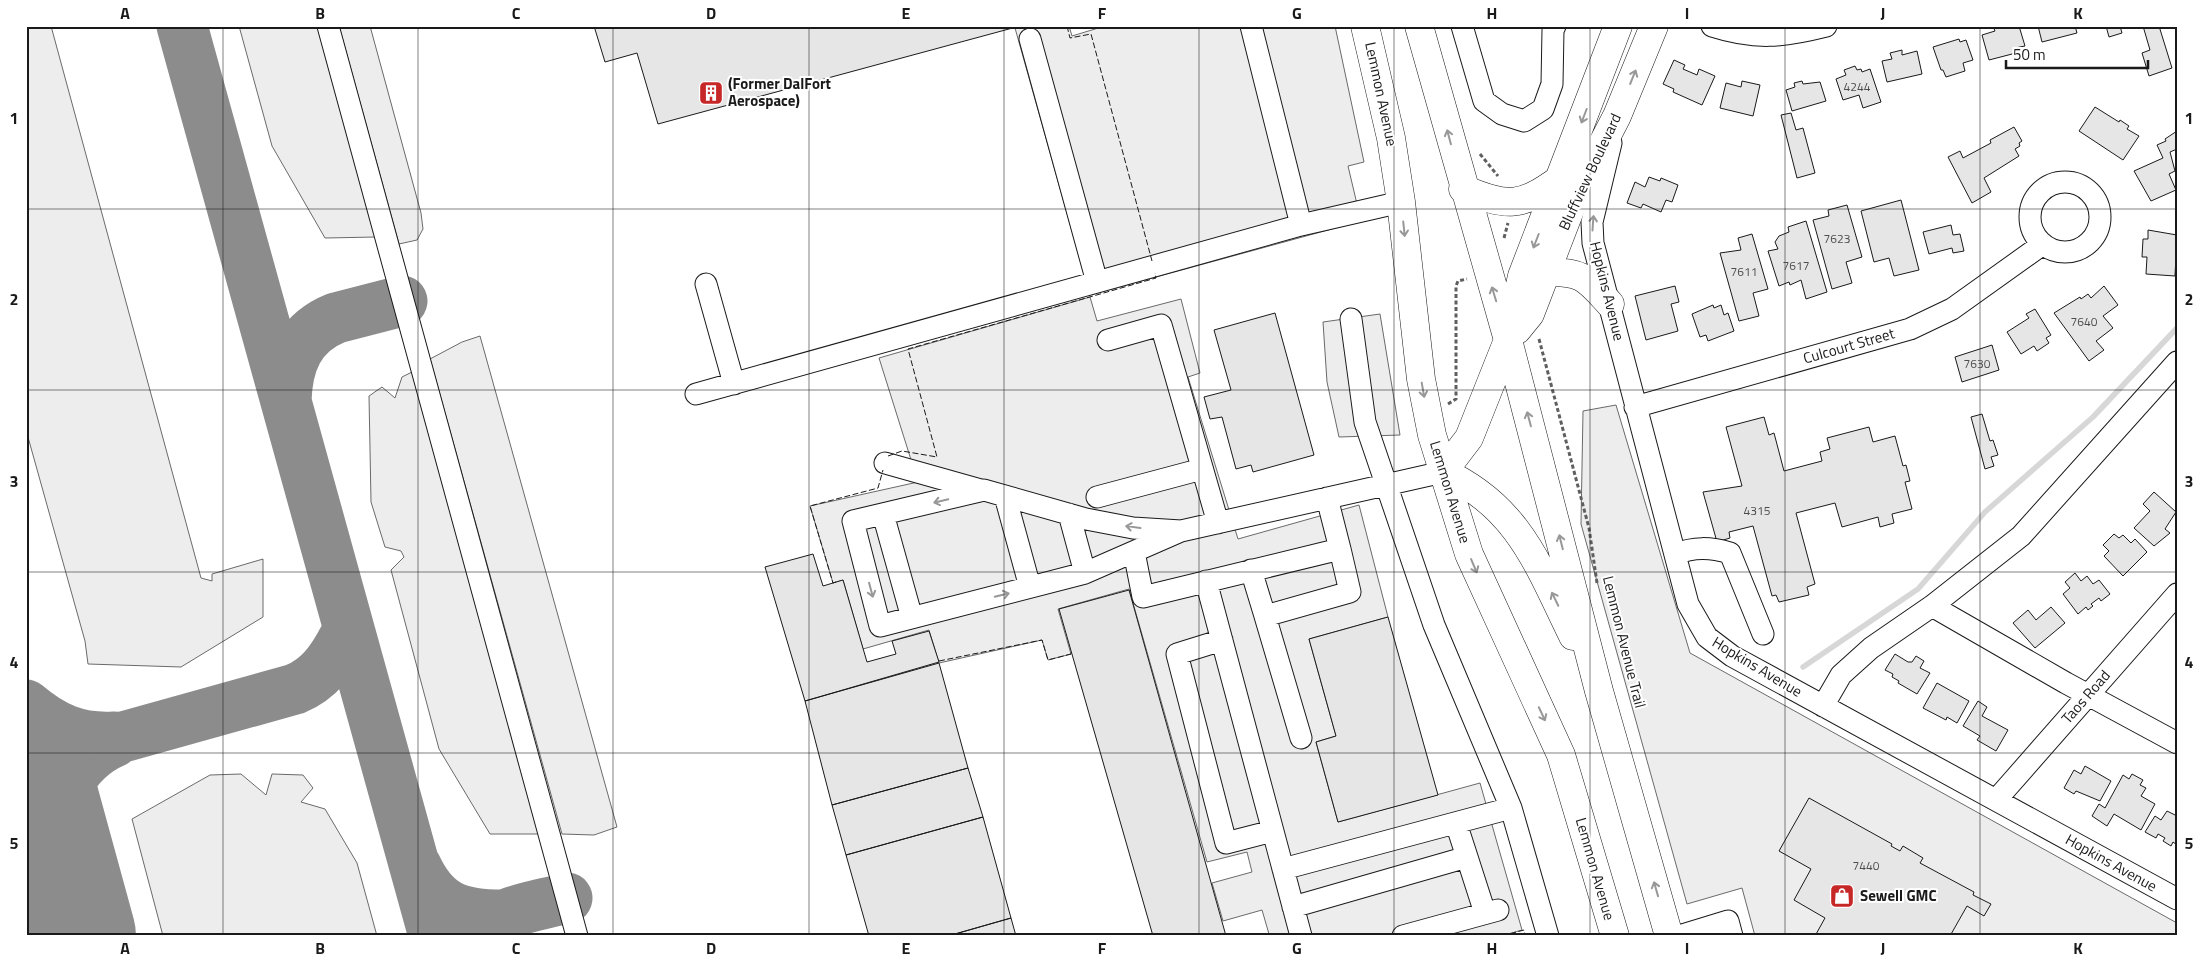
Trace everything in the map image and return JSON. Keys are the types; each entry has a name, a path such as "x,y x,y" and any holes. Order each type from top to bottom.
{"main road":[{"name":"Lemmon Avenue","path":"1365,26 1391,138 1401,202 1421,379 1432,435 1469,554 1560,755 1615,936"},
{"path":"1418,26 1463,189 1508,340 1599,691 1669,936"},
{"name":"Bluffview Boulevard","path":"1443,472 1469,438 1508,340 1518,288 1618,26"},
{"name":"Bluffview Boulevard","path":"1508,340 1530,314 1575,198 1617,116 1654,26"},
{"path":"1463,189 1489,199 1510,203 1527,200 1560,179"},
{"path":"1546,272 1578,274 1589,281 1610,304"},
{"path":"1443,472 1469,484 1498,507 1528,544 1599,691"}],"street":[{"path":"328,26 577,936"},
{"path":"1251,26 1300,225"},
{"path":"1462,26 1484,101 1502,114 1524,121 1543,109 1552,84 1553,30 1555,26"},
{"path":"1712,26 1738,34 1768,37 1798,33 1826,26"},
{"path":"1030,39 1097,282"},
{"name":"Hopkins Avenue","path":"1617,116 1592,222 1593,243 1688,604 1707,637 1732,656 2177,899"},
{"path":"696,394 1300,225 1401,202"},
{"name":"Culcourt Street","path":"1635,407 1910,329 1952,309 2043,244"},
{"path":"706,284 734,384"},
{"path":"1351,319 1365,422 1434,625 1511,808 1548,936"},
{"path":"1108,340 1161,325 1218,523"},
{"path":"1823,706 1841,675 1871,648 1932,606 2021,536 2177,362"},
{"path":"885,464 1069,514 1133,528 1181,531"},
{"path":"1097,497 1202,469"},
{"path":"984,490 853,521 880,626 1085,573 1181,531 1443,472"},
{"path":"1005,496 1030,587"},
{"path":"1264,616 1350,592 1327,498"},
{"path":"883,514 912,618"},
{"path":"1069,514 1085,573"},
{"path":"1134,552 1143,597 1340,548"},
{"path":"1674,554 1692,548 1714,548 1730,553 1763,634"},
{"path":"1251,570 1301,738"},
{"path":"1206,581 1301,936"},
{"name":"Taos Road","path":"1996,800 2177,594"},
{"path":"1932,606 2087,695 2177,743"},
{"path":"1222,640 1176,654 1226,844 1274,831"},
{"path":"1284,869 1511,808"},
{"path":"1403,936 1492,911 1467,858 1456,823"},
{"path":"1293,907 1467,858"},
{"path":"1680,936 1728,921 1732,936"}],"path":[{"path":"1443,404 1453,403 1456,399 1456,286 1458,281 1467,279"},
{"name":"Lemmon Avenue Trail","path":"1539,330 1545,363 1591,534 1598,592"}],"shaded area":[{"path":"26,26 51,26 201,578 212,581 212,574 263,559 263,617 181,667 88,664 85,641 26,430"},
{"path":"239,26 318,26 376,237 325,238 272,146"},
{"path":"339,26 370,26 421,213 423,229 417,240 399,244"},
{"path":"1022,26 1069,26 1072,36 1105,26 1335,26 1364,162 1348,166 1361,221 1090,295 1015,28"},
{"path":"1090,297 1097,321 1181,299 1200,373 1188,377 1238,539 1359,505 1388,617 1309,639 1336,736 1316,742 1338,822 1480,783 1522,930 1501,936 1267,936 1269,934 1262,910 1223,921 1212,883 1252,872 1247,852 1207,862 1129,589 1058,609 1071,654 1048,660 1042,640 939,663 929,630 863,649 843,580 833,583 810,506 918,482 879,358"},
{"path":"1380,314 1400,435 1339,437 1327,382 1323,322"},
{"path":"480,336 617,827 594,835 562,834 430,359 462,342"},
{"path":"412,372 541,834 490,834 439,749 391,570 404,557 401,551 385,547 371,502 369,396 382,387 395,398 402,377"},
{"path":"1616,405 1690,653 2177,923 2177,936 1755,936 1742,888 1687,904 1581,524 1583,411"},
{"path":"241,774 266,795 272,774 303,775 313,788 301,802 325,809 357,863 377,936 163,936 132,819 210,775"}],"building":[{"name":"(Former DalFort Aerospace)","path":"594,26 1020,26 658,124 637,53 605,62"},
{"path":"1993,26 2019,26 2025,46 2015,48 2016,53 1989,60 1982,35 1995,31"},
{"path":"2038,26 2075,26 2077,33 2042,42"},
{"path":"2106,26 2120,26 2122,33 2109,37"},
{"path":"2143,26 2159,26 2172,68 2149,76 2142,53 2150,50"},
{"path":"1959,39 1960,42 1966,40 1973,60 1963,63 1965,71 1946,77 1943,70 1941,70 1933,47"},
{"path":"1902,50 1902,55 1917,51 1922,74 1887,82 1882,61 1892,59 1890,53"},
{"path":"1674,60 1685,65 1683,69 1697,75 1699,69 1715,76 1702,105 1673,92 1674,89 1663,84"},
{"path":"1855,66 1857,70 1861,69 1862,72 1870,69 1881,102 1863,108 1859,95 1843,100 1836,79 1846,75 1844,70"},
{"path":"1742,81 1760,85 1753,116 1720,108 1726,83 1741,87"},
{"path":"1802,81 1803,84 1820,82 1826,101 1792,111 1786,90 1795,87 1794,83"},
{"path":"2095,107 2119,122 2120,120 2129,126 2127,129 2139,136 2123,160 2079,131"},
{"path":"1791,113 1796,130 1803,128 1815,173 1797,178 1781,115"},
{"path":"2014,127 2022,141 2019,143 2020,146 2015,149 2019,156 1984,178 1991,192 1972,203 1948,157 1960,151 1963,158 1991,143 1990,140"},
{"path":"2177,131 2177,149 2170,152 2175,171 2169,174 2176,190 2151,201 2134,171 2163,158 2157,145 2166,141 2165,139"},
{"path":"1649,177 1660,181 1661,178 1678,185 1672,202 1666,200 1661,212 1643,204 1641,208 1627,203 1635,182 1645,187"},
{"path":"1901,200 1919,270 1894,276 1889,258 1874,262 1861,211"},
{"path":"1847,205 1862,257 1846,262 1852,283 1832,289 1813,220 1829,216 1828,210"},
{"path":"1806,221 1827,292 1806,299 1801,280 1790,285 1789,282 1779,286 1768,251 1778,249 1775,242 1779,236 1789,232 1788,227"},
{"path":"1951,225 1953,235 1960,234 1964,251 1953,253 1952,248 1929,254 1923,232"},
{"path":"2148,230 2177,235 2175,276 2146,274 2147,257 2142,257 2143,239 2148,239"},
{"path":"1752,234 1768,289 1753,293 1759,316 1739,321 1720,253 1741,250 1738,238"},
{"path":"1675,286 1679,302 1671,304 1678,331 1646,340 1635,296"},
{"path":"2104,286 2118,305 2103,316 2113,328 2096,341 2104,350 2089,361 2054,313 2080,297 2081,299 2088,294 2091,298"},
{"path":"1713,305 1714,308 1721,305 1724,315 1728,313 1734,331 1708,341 1706,335 1700,337 1692,314"},
{"path":"2035,309 2051,335 2046,338 2049,343 2037,351 2034,346 2021,354 2007,332 2029,318 2026,314"},
{"path":"1275,313 1314,455 1253,472 1251,465 1236,469 1222,417 1210,419 1204,397 1231,390 1214,330"},
{"path":"1992,345 1999,370 1962,382 1955,357"},
{"path":"1982,414 1990,441 1993,440 1998,455 1991,457 1994,466 1985,469 1971,417"},
{"path":"1764,417 1769,435 1774,433 1784,471 1822,461 1820,452 1830,449 1827,438 1869,427 1873,442 1895,436 1903,466 1906,465 1910,481 1905,482 1912,509 1892,514 1894,523 1880,527 1878,517 1842,527 1835,503 1796,513 1815,584 1807,587 1809,595 1779,602 1776,595 1772,596 1753,526 1729,532 1730,538 1717,542 1703,492 1742,486 1726,427"},
{"path":"2154,492 2176,512 2165,529 2170,533 2154,546 2134,528 2150,511 2143,504"},
{"path":"2114,534 2119,538 2123,535 2131,543 2135,539 2147,552 2123,576 2104,556 2109,551 2103,545"},
{"path":"813,554 823,586 843,580 867,662 896,654 892,641 929,631 939,662 805,701 765,567"},
{"path":"2075,573 2081,581 2087,576 2093,584 2099,580 2110,594 2101,601 2099,598 2091,604 2093,606 2088,610 2086,607 2078,614 2063,594 2070,588 2065,582"},
{"path":"1129,590 1226,936 1153,936 1059,609"},
{"path":"2051,607 2065,623 2035,648 2013,623 2028,610 2036,620"},
{"path":"1388,617 1438,795 1338,822 1316,742 1336,736 1309,639"},
{"path":"1895,654 1908,662 1912,662 1916,656 1924,661 1920,668 1930,673 1917,694 1898,683 1899,681 1892,677 1893,674 1885,670"},
{"path":"939,663 968,768 832,805 805,701"},
{"path":"1937,683 1969,701 1957,723 1947,717 1946,720 1923,708"},
{"path":"1978,701 1987,707 1982,716 2008,730 1996,751 1977,740 1980,736 1963,726"},
{"path":"2085,766 2111,781 2100,801 2076,791 2074,794 2064,788 2074,770 2081,774"},
{"path":"968,768 983,817 846,855 832,805"},
{"path":"2132,774 2143,780 2140,785 2146,788 2141,796 2155,804 2141,830 2114,814 2107,826 2092,816 2099,804 2105,808 2123,775 2129,779"},
{"path":"1809,798 1892,844 1891,846 1900,851 1903,846 1923,858 1920,863 1974,892 1973,895 1991,904 1984,916 1967,906 1950,936 1815,936 1825,918 1794,900 1811,869 1779,851"},
{"path":"2167,811 2177,816 2177,845 2173,842 2171,846 2163,841 2165,838 2158,834 2156,838 2145,832 2155,816 2161,820"},
{"path":"983,817 1011,918 948,936 869,936 846,855"},
{"path":"1011,918 1016,936 948,936"}],"waterway":[{"path":"1803,667 1918,589 1985,512 2093,417 2177,328"}],"taxiway":[{"path":"182,26 434,936"},
{"path":"286,401 289,374 297,351 313,332 323,324 336,318 402,301"},
{"path":"26,764 295,689 319,674 336,653 345,636"},
{"path":"26,705 56,726 77,734 114,737"},
{"path":"77,936 55,862 52,835 54,818 66,787 76,772 87,760 114,742"},
{"path":"416,866 431,891 450,906 473,913 502,915"},
{"path":"474,935 494,920 517,910 567,898"}],"runway":[{"path":"26,768 72,936"}],"fence":[{"path":"1067,26 1070,38 1091,34 1152,261"},
{"path":"888,456 902,451 937,457 908,349 1156,278 1155,273"},
{"path":"836,582 833,583 810,506 878,488 883,470"},
{"path":"939,661 1042,640 1048,660 1071,654 1070,652"},
{"path":"1502,936 1524,930 1525,936"}],"place":[{"name":"(Former DalFort Aerospace)","path":"711,93"},
{"name":"Sewell GMC","path":"1842,896"}]}
